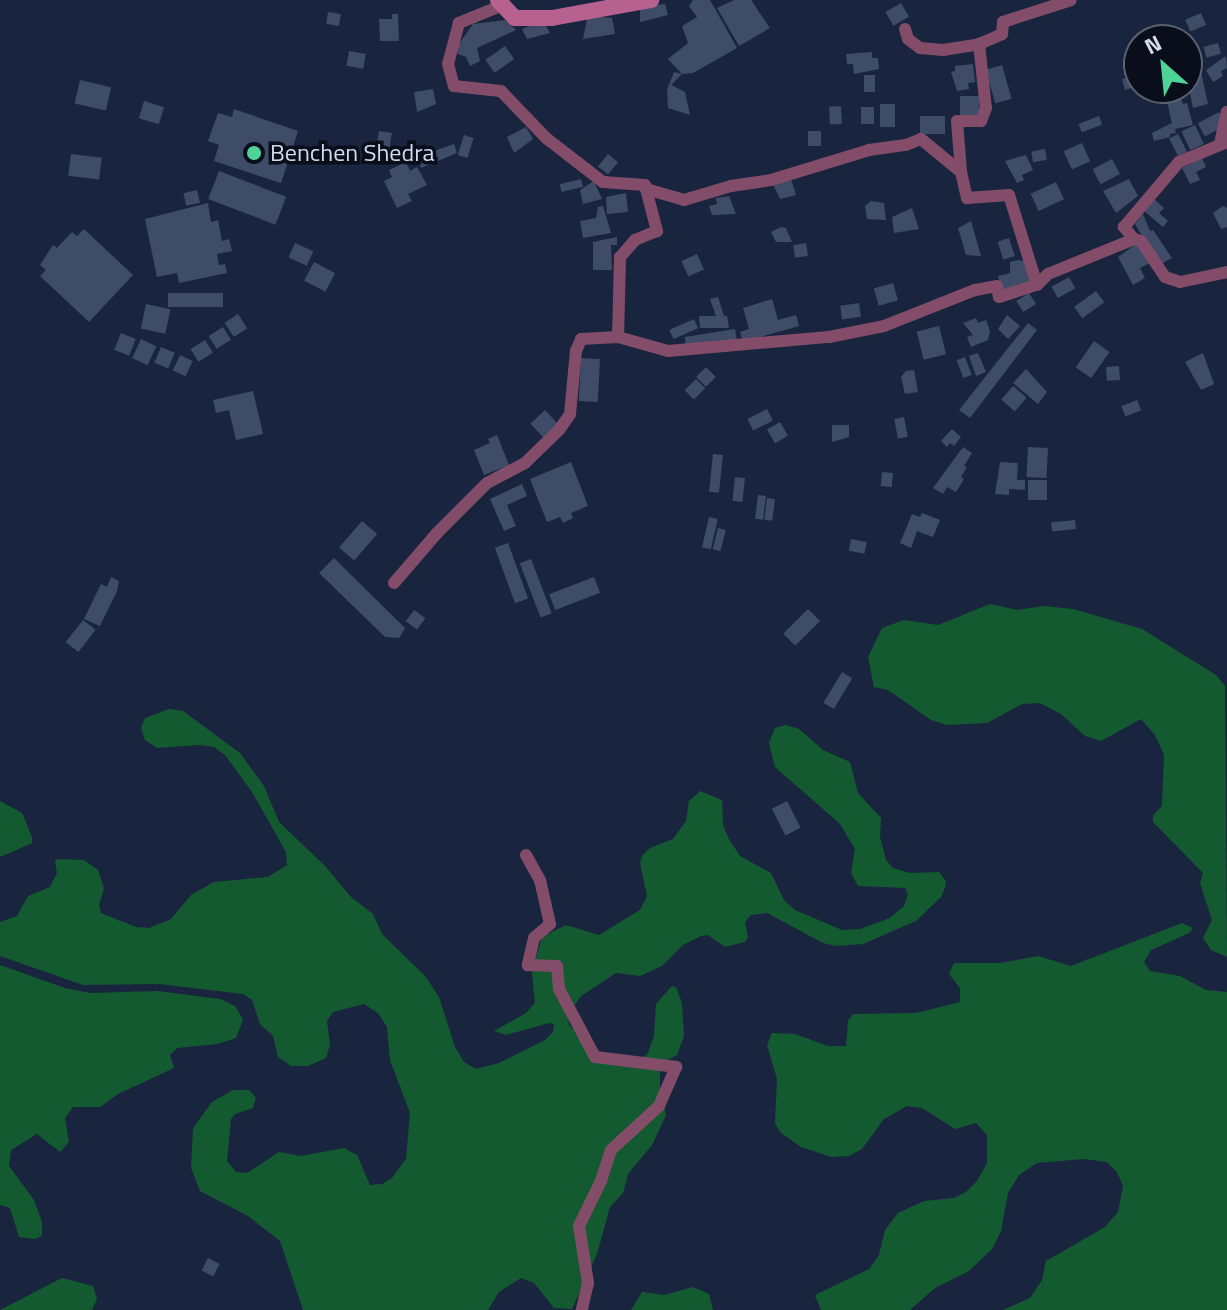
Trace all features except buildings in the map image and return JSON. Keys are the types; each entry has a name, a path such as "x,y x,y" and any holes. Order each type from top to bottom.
{"main road":[{"path":"501,2 515,18 552,18 651,0"}],"street":[{"path":"905,29 908,39 920,48 943,50 979,44 1002,34 1003,22 1071,0"},
{"path":"501,2 459,23 448,64 454,86 501,91 546,138 603,182 645,185 657,231 635,240 620,257 618,337"},
{"path":"979,44 986,108 981,121 957,121 961,172 967,198 1009,195 1037,285"},
{"path":"1227,112 1224,143 1179,162 1124,227 1134,239 1141,241 1165,277 1180,282 1227,272"},
{"path":"646,189 684,200 921,139 961,172"},
{"path":"394,583 437,533 487,483 525,463 559,430 570,414 576,351 581,339 618,337 668,351 829,337 884,326 975,290 997,286 999,297 1037,285 1048,274 1134,239"},
{"path":"526,855 540,880 550,924 534,938 528,965 557,966 559,989 595,1057 676,1067 659,1106 611,1150 601,1181 579,1226 588,1283 582,1310"}],"green space":[{"path":"990,604 1018,610 1043,606 1073,609 1142,629 1216,675 1225,686 1227,957 1211,950 1203,938 1212,920 1200,883 1203,873 1153,822 1153,815 1162,806 1164,755 1155,735 1141,719 1101,741 1085,736 1061,714 1040,703 1022,704 987,723 947,725 931,720 888,690 874,687 868,657 882,628 904,620 938,625"},
{"path":"169,709 183,711 240,753 264,786 279,822 325,866 351,897 373,914 382,934 425,976 439,997 455,1047 464,1062 476,1069 499,1063 545,1040 553,1032 554,1024 549,1023 506,1035 494,1031 526,1013 535,1003 532,973 541,940 546,935 566,925 599,935 640,910 647,896 640,863 642,856 650,848 673,839 686,821 689,801 700,791 722,800 723,825 740,856 771,873 784,900 795,910 842,930 860,929 890,918 904,906 908,894 905,888 858,886 851,873 855,849 840,824 775,767 769,743 775,728 786,725 799,729 823,750 850,762 858,793 881,818 880,837 886,860 893,868 910,873 939,872 946,881 945,888 941,897 916,921 863,944 836,946 823,943 767,913 751,915 745,922 748,937 745,942 725,947 708,935 701,936 683,945 662,966 640,976 616,973 581,996 568,1015 569,1025 608,1062 625,1066 647,1055 654,1036 656,1004 672,986 676,987 682,1004 684,1036 677,1055 660,1064 660,1089 666,1115 652,1145 628,1174 623,1193 610,1207 597,1254 572,1309 554,1308 534,1283 521,1278 499,1292 488,1310 303,1310 280,1241 248,1216 200,1191 191,1168 193,1128 212,1102 233,1090 249,1090 256,1098 253,1108 235,1114 231,1119 227,1161 236,1172 247,1173 279,1152 301,1156 344,1148 357,1155 370,1185 382,1184 392,1178 406,1159 410,1113 390,1060 387,1027 378,1013 364,1004 333,1012 327,1021 330,1045 326,1058 308,1066 291,1066 278,1057 273,1036 260,1024 252,1000 243,994 159,984 83,985 0,956 0,922 17,916 28,896 50,887 57,873 55,861 58,859 84,860 98,870 104,888 99,905 101,913 136,927 149,928 171,919 191,895 214,882 268,877 287,865 286,852 252,792 225,755 214,747 157,748 145,740 141,728 145,718"},
{"path":"0,801 22,813 32,843 0,857"},
{"path":"1182,923 1193,928 1189,933 1151,950 1144,962 1150,971 1180,976 1206,990 1227,992 1227,1310 1003,1310 1030,1298 1042,1280 1046,1261 1105,1227 1118,1212 1123,1186 1117,1172 1107,1162 1083,1159 1037,1163 1019,1175 1008,1193 1001,1231 992,1249 969,1271 935,1288 910,1310 821,1310 815,1295 869,1269 879,1255 885,1230 898,1213 924,1201 954,1198 977,1181 987,1163 987,1135 976,1123 955,1129 922,1108 907,1106 884,1119 862,1149 849,1156 831,1157 801,1147 780,1132 775,1123 777,1079 767,1045 772,1033 795,1034 828,1046 846,1046 848,1021 853,1014 916,1013 960,1002 960,988 949,974 954,963 1000,963 1038,956 1071,966"},
{"path":"0,965 65,988 90,993 157,991 220,999 235,1006 243,1020 236,1038 217,1044 177,1048 170,1055 174,1068 118,1094 100,1107 73,1107 65,1118 69,1142 60,1152 37,1134 11,1150 9,1166 34,1200 42,1222 42,1236 35,1239 19,1237 10,1208 0,1205"},
{"path":"62,1278 93,1286 97,1299 92,1310 0,1310"},
{"path":"693,1287 709,1294 713,1310 631,1310 642,1292 664,1295"}],"place":[{"name":"Benchen Shedra","path":"254,153"}]}
